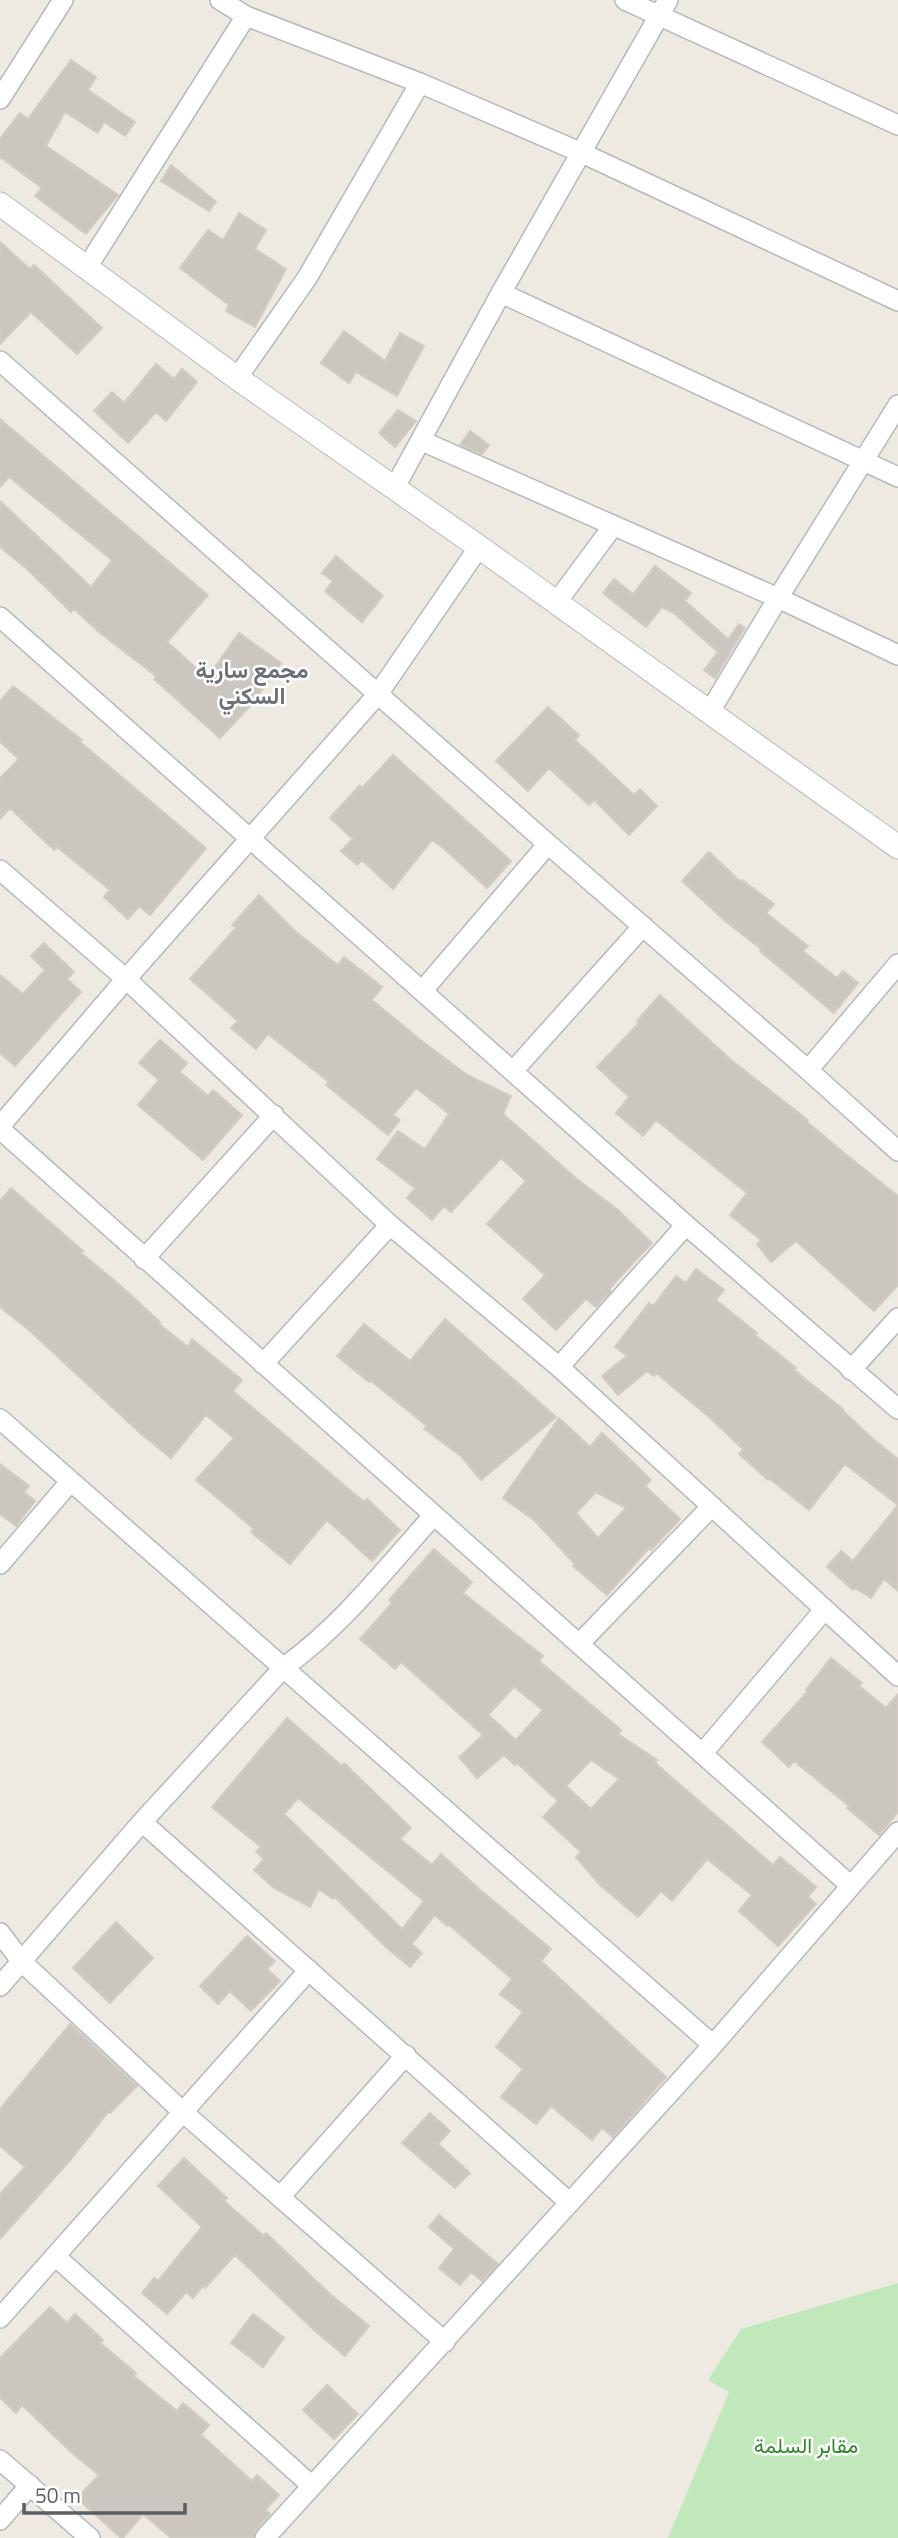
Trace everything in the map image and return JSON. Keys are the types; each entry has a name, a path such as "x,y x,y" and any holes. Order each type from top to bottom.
{"street":[{"path":"0,99 63,0"},
{"path":"220,0 246,16 420,83 582,153 898,301"},
{"path":"625,0 663,8 898,125"},
{"path":"395,487 501,293 663,8"},
{"path":"86,269 246,16"},
{"path":"237,378 307,278 420,83"},
{"path":"0,204 237,378 395,487 898,847"},
{"path":"501,293 898,477"},
{"path":"0,361 548,844 808,1069 898,1151"},
{"path":"709,713 898,405"},
{"path":"422,441 778,598 898,655"},
{"path":"556,603 613,526"},
{"path":"479,547 378,694 126,979 0,1127 851,1885"},
{"path":"0,617 686,1225 898,1409"},
{"path":"423,990 548,844"},
{"path":"0,870 126,979 390,1225 559,1367 898,1676"},
{"path":"514,1070 643,926"},
{"path":"808,1069 898,964"},
{"path":"144,1258 274,1115"},
{"path":"263,1364 390,1225"},
{"path":"559,1367 686,1225"},
{"path":"851,1370 898,1318"},
{"path":"0,1419 713,2045"},
{"path":"0,1564 70,1482"},
{"path":"579,1644 712,1506"},
{"path":"0,1986 142,1822 284,1667 310,1649 325,1634 434,1515"},
{"path":"702,1755 824,1610"},
{"path":"142,1822 570,2203"},
{"path":"265,2538 713,2045 898,1832"},
{"path":"0,1933 22,1962 184,2113 445,2342"},
{"path":"0,2318 309,1970"},
{"path":"280,2197 406,2055"},
{"path":"55,2256 312,2486"},
{"path":"0,2460 90,2538"},
{"path":"0,2520 30,2485"}],"green space":[{"name":"مقابر السلمة","path":"898,2283 898,2538 668,2538 729,2392 708,2380 741,2329"}],"building":[{"path":"71,60 96,77 88,90 135,122 125,136 104,122 98,133 65,112 46,146 118,195 86,234 35,196 42,188 0,157 0,139 20,113 28,119"},
{"path":"171,165 216,202 209,211 161,181"},
{"path":"239,213 266,230 255,249 286,269 255,327 226,311 229,305 180,268 208,230 223,240"},
{"path":"0,242 30,269 34,265 102,328 77,354 31,312 0,344"},
{"path":"344,331 385,361 400,333 424,346 397,396 356,372 349,383 321,363"},
{"path":"156,364 174,379 182,369 197,382 166,421 156,412 128,443 94,411 112,392 124,403"},
{"path":"398,410 416,421 395,447 379,433"},
{"path":"0,419 208,595 167,642 207,678 239,633 281,663 252,704 220,738 154,679 156,676 100,633 74,609 71,612 0,547 0,501 91,587 112,560 9,477 0,487"},
{"path":"470,431 489,445 482,454 460,445"},
{"path":"336,556 383,596 362,622 325,591 333,581 322,573"},
{"path":"655,566 691,593 685,601 728,639 739,624 745,628 715,678 704,670 718,652 675,614 662,607 646,627 603,593 614,579 633,594"},
{"path":"13,686 82,740 80,742 206,848 150,915 139,906 128,919 104,897 110,890 57,847 54,850 10,808 0,819 0,778 19,759 0,742 0,701"},
{"path":"548,707 579,735 575,740 634,795 640,789 657,806 629,835 594,800 589,805 549,768 528,791 496,761"},
{"path":"393,755 511,861 487,888 432,840 393,889 362,860 357,865 341,851 353,839 330,818 360,785 362,788"},
{"path":"709,852 741,882 742,880 774,904 766,913 808,946 803,951 837,978 843,971 858,983 834,1013 682,881"},
{"path":"259,895 296,932 338,965 344,957 382,987 372,1000 423,1042 467,1075 511,1096 503,1114 578,1180 618,1210 652,1243 596,1307 586,1299 556,1330 523,1299 545,1275 487,1224 526,1181 501,1158 451,1212 444,1206 432,1220 407,1198 415,1188 377,1159 398,1131 425,1149 449,1114 416,1088 393,1115 400,1120 388,1135 326,1085 329,1082 268,1034 256,1049 231,1028 238,1021 190,979 236,928 232,925"},
{"path":"44,943 74,972 67,979 81,992 15,1066 0,1053 0,975 23,994 45,970 31,956"},
{"path":"660,995 731,1060 898,1196 898,1285 874,1311 796,1241 771,1262 757,1244 761,1240 730,1215 747,1193 656,1120 643,1136 616,1113 629,1097 597,1067 639,1023 637,1021"},
{"path":"160,1040 187,1063 180,1072 208,1096 213,1090 242,1115 203,1160 138,1105 159,1080 139,1063"},
{"path":"11,1188 83,1251 81,1253 121,1286 160,1322 158,1323 188,1347 192,1339 242,1380 233,1391 364,1502 367,1499 400,1530 372,1561 327,1520 290,1564 251,1532 254,1529 196,1480 234,1438 206,1415 171,1458 0,1307 0,1201"},
{"path":"696,1269 724,1290 716,1300 757,1333 755,1335 796,1368 794,1370 843,1409 898,1459 898,1505 845,1464 809,1510 768,1480 739,1454 743,1449 656,1373 654,1376 647,1371 618,1395 602,1376 627,1356 615,1347 649,1303 653,1306 676,1276 686,1283"},
{"path":"445,1319 556,1417 481,1480 461,1456 424,1429 427,1426 337,1356 364,1324 410,1361"},
{"path":"559,1418 590,1447 602,1433 651,1480 645,1486 680,1519 651,1550 649,1548 607,1595 573,1566 575,1564 534,1520 503,1498","holes":["596,1492 626,1508 598,1538 576,1513"]},
{"path":"0,1464 29,1486 24,1492 35,1501 16,1526 0,1514"},
{"path":"898,1505 898,1591 884,1579 871,1598 855,1588 853,1590 827,1567 841,1551 853,1561"},
{"path":"434,1549 472,1582 463,1593 543,1656 539,1661 621,1730 618,1734 657,1760 655,1763 773,1865 780,1857 816,1887 808,1897 816,1904 778,1946 739,1911 752,1895 707,1859 672,1901 661,1891 638,1917 600,1885 576,1857 581,1852 543,1817 558,1801 517,1763 515,1765 504,1755 477,1778 459,1757 483,1735 401,1662 395,1669 360,1639 392,1603 389,1600","holes":["514,1687 543,1710 516,1740 488,1715","591,1760 619,1779 591,1809 566,1786"]},
{"path":"831,1658 862,1683 859,1686 886,1708 898,1694 898,1812 879,1835 847,1808 849,1806 794,1761 789,1767 762,1742 808,1691 806,1690"},
{"path":"287,1718 342,1766 344,1763 411,1828 400,1839 432,1865 441,1854 551,1949 541,1961 666,2077 613,2137 602,2128 592,2140 551,2106 536,2124 501,2097 523,2069 496,2047 523,2012 500,1994 512,1979 435,1915 412,1944 422,1953 410,1967 335,1897 333,1899 319,1889 310,1907 274,1888 254,1870 264,1859 256,1852 261,1847 212,1807","holes":["298,1798 424,1901 402,1929 284,1814"]},
{"path":"116,1922 153,1958 110,2003 73,1968"},
{"path":"247,1936 275,1961 267,1969 280,1981 251,2011 230,1991 218,2004 200,1986"},
{"path":"70,2024 137,2086 108,2112 71,2159 0,2239 0,2194 25,2167 0,2146 0,2109"},
{"path":"430,2113 450,2131 438,2144 470,2173 455,2188 402,2143"},
{"path":"184,2158 227,2198 224,2201 264,2236 266,2233 330,2294 369,2326 345,2356 235,2255 205,2288 203,2286 193,2298 186,2292 167,2314 142,2293 154,2278 158,2281 202,2227 158,2186"},
{"path":"439,2215 498,2264 482,2281 471,2272 460,2285 439,2268 454,2249 429,2227"},
{"path":"50,2307 67,2323 75,2314 103,2340 100,2343 136,2373 134,2376 177,2411 183,2403 209,2425 201,2435 252,2481 257,2475 279,2495 265,2510 270,2514 256,2530 253,2538 171,2538 143,2514 121,2538 77,2498 99,2475 22,2405 16,2413 0,2398 0,2358"},
{"path":"253,2314 284,2338 263,2367 231,2343"},
{"path":"327,2385 358,2414 334,2439 303,2410"}],"district":[{"name":"مجمع سارية السكني","path":"252,682"}]}
